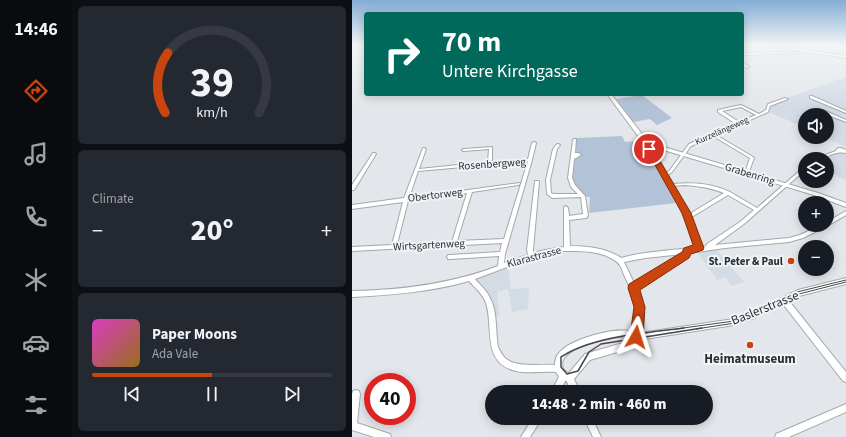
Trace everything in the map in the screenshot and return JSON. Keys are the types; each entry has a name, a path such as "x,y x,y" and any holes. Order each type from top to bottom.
{"main road":[{"name":"Grabenring","path":"611,96 642,136 654,145 785,184 846,205"}],"street":[{"path":"811,97 846,112"},
{"name":"Kurzelängeweg","path":"666,175 671,171 690,145 759,115 767,111 769,105 786,99"},
{"path":"739,124 719,111 741,106 759,115"},
{"path":"834,117 846,122"},
{"path":"714,134 752,158 747,173"},
{"path":"566,218 586,216 585,201 573,186 570,178 575,140"},
{"path":"530,160 534,143"},
{"path":"558,145 555,149 548,180 549,194 552,196 581,195"},
{"path":"654,145 649,149 666,175 688,217 699,248"},
{"path":"464,150 491,148 490,163"},
{"path":"394,247 406,199 424,149"},
{"path":"834,153 839,151"},
{"path":"352,189 374,154"},
{"name":"Rosenbergweg","path":"417,170 530,160 502,254 501,266"},
{"path":"709,246 757,210 798,174"},
{"path":"531,256 530,250 536,182 546,181"},
{"path":"671,185 701,183 713,186 757,210"},
{"name":"Obertorweg","path":"352,207 518,184"},
{"path":"454,243 470,191"},
{"path":"688,217 728,193"},
{"path":"566,208 567,248"},
{"path":"834,220 846,213"},
{"path":"561,385 567,377 576,372 588,357 628,345 636,337 640,307 620,261 639,256 688,251 709,246 789,240 801,237 811,232"},
{"name":"Wirtsgartenweg","path":"352,249 506,241"},
{"name":"Klarastrasse","path":"352,294 415,290 470,278 531,256 567,248 593,250 604,253 620,261"},
{"path":"633,288 686,255 688,251"},
{"path":"450,257 502,254"},
{"path":"470,278 486,295 491,306 494,342 500,358 508,365 521,368 559,369"},
{"name":"Baslerstrasse","path":"636,337 734,322 752,316 798,293 846,281"},
{"path":"784,300 846,378"},
{"path":"572,385 567,377 559,369 558,362 565,352 588,341 620,334 631,334 636,337"},
{"path":"356,394 353,426 387,437"},
{"path":"779,437 846,408"},
{"path":"525,437 533,425"},
{"path":"591,425 597,437"}],"shaded area":[{"path":"846,77 846,147 834,141 834,108 798,108 798,125 767,111 768,105"},
{"path":"643,96 672,118 657,125 650,119 633,122 616,99"},
{"path":"622,136 625,142 639,142 644,146 652,158 649,158 655,167 658,167 676,203 589,213 590,197 582,194 575,184 573,177 573,161 580,155 575,151 576,138"},
{"path":"846,149 846,181 834,174 834,153"},
{"path":"713,246 744,282 732,286 725,277 717,280 695,249"},
{"path":"507,263 511,289 529,288 528,309 512,312 508,289 497,292 500,316 492,318 491,306 470,278"}],"tunnel":[{"path":"643,135 647,138"}],"tram line":[{"path":"676,329 734,321 751,315 797,292 846,280"},
{"path":"696,329 735,323 753,317 799,294 846,282"},
{"path":"684,328 620,336 588,344 561,357 561,367 567,374 578,371 589,352 601,344 702,328"}],"place":[{"name":"St. Peter & Paul","path":"791,261"},
{"name":"Heimatmuseum","path":"750,345"}],"route":[{"path":"636,337 640,307 633,288 686,255 688,251 699,248 686,213 666,175 649,149"}]}
